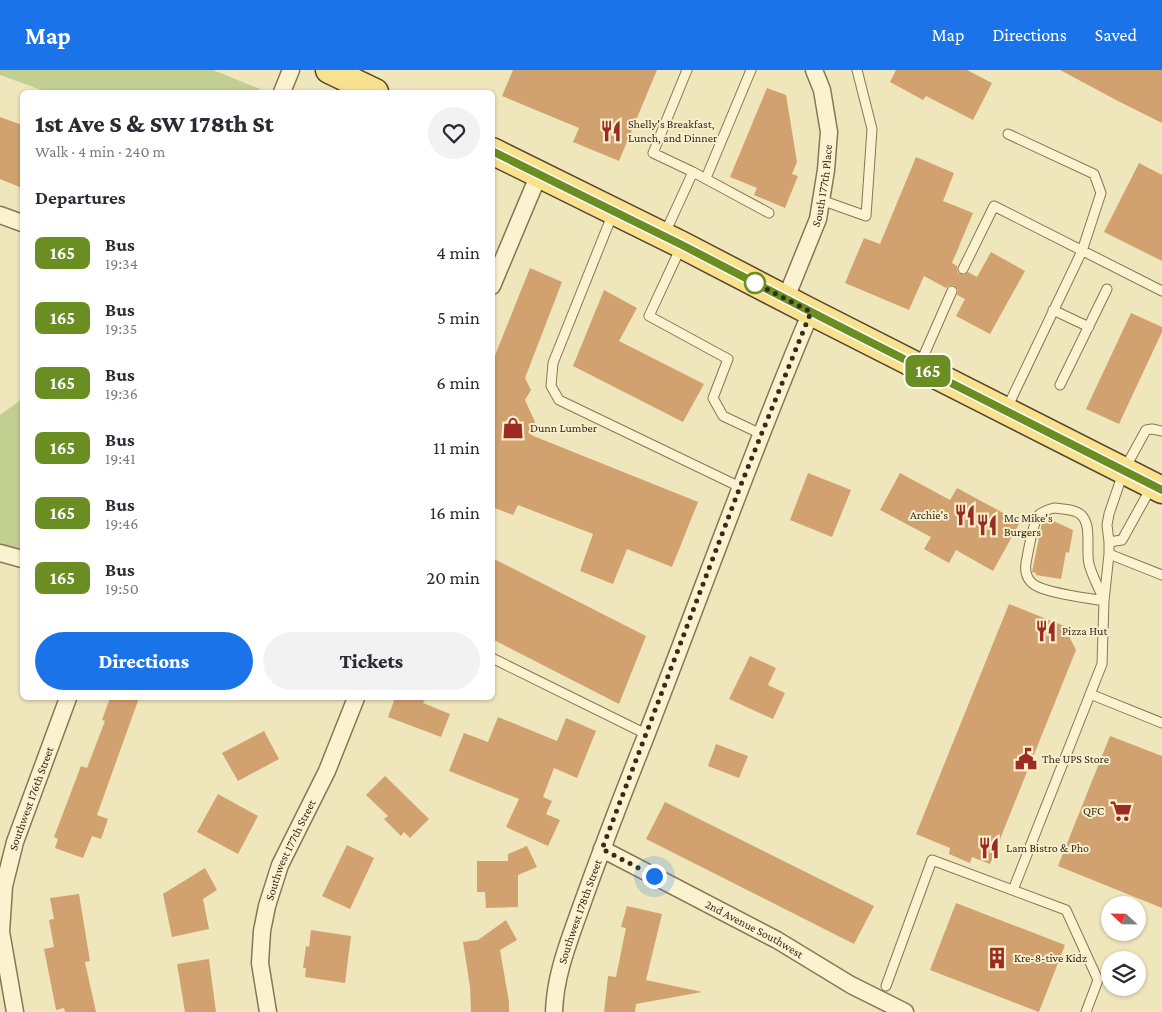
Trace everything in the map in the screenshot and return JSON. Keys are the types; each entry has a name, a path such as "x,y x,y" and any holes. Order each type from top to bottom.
{"main road":[{"path":"329,70 371,90"},
{"path":"495,152 673,240 1157,487"}],"street":[{"path":"283,90 291,70"},
{"name":"South 177th Place","path":"786,298 818,219 826,170 829,132 822,90 814,70"},
{"path":"495,279 539,174"},
{"path":"0,215 20,222"},
{"name":"Southwest 178th Street","path":"554,1012 554,1002 563,959 602,849 740,487 811,312"},
{"path":"0,553 20,558"},
{"name":"Southwest 176th Street","path":"16,1012 1,932 4,886 15,842 67,700"},
{"name":"Southwest 177th Street","path":"268,1012 260,963 262,931 267,906 280,865 327,772 355,700"},
{"name":"2nd Avenue Southwest","path":"602,849 777,940 851,985 905,1012"}],"lane":[{"path":"687,70 654,153 706,178 769,213"},
{"path":"706,178 751,70"},
{"path":"821,200 866,216 872,128 857,70"},
{"path":"1005,410 1082,251 1101,193 1094,174 1008,134"},
{"path":"693,172 649,316 728,359 713,398 723,416 761,434"},
{"path":"963,269 994,206 1162,291"},
{"path":"614,211 553,363 551,386 558,400 740,487"},
{"path":"1060,385 1107,289"},
{"path":"919,366 952,291"},
{"path":"1053,310 1089,327"},
{"path":"1013,890 1102,664 1104,601 1109,554 1107,525 1124,470 1146,430 1162,431"},
{"path":"1109,542 1122,540 1157,487"},
{"path":"1054,508 1074,510 1086,520 1089,564 1104,601 1048,590 1037,587 1031,582 1027,576 1026,569 1039,515 1054,508"},
{"path":"1109,554 1162,575"},
{"path":"495,659 646,734"},
{"path":"1090,694 1162,723"},
{"path":"886,986 932,860 1066,910 1098,980 1086,1012"}],"green space":[{"path":"0,70 213,70 260,89 41,90 0,75"},
{"path":"20,400 20,548 0,562 0,415"}],"building":[{"path":"513,70 657,70 619,161 573,142 579,128 502,96"},
{"path":"896,70 967,70 992,83 973,120 926,96 923,100 890,82"},
{"path":"1060,70 1162,70 1162,123 1118,101"},
{"path":"767,88 786,95 797,162 792,174 798,176 785,208 754,195 757,188 730,177"},
{"path":"0,117 20,124 20,187 0,179"},
{"path":"916,157 954,173 943,201 973,213 952,263 957,266 958,273 964,275 968,272 977,277 991,252 1025,271 990,334 956,316 965,299 957,295 958,290 954,285 946,288 924,276 909,310 845,283 864,238 880,244"},
{"path":"1139,163 1162,175 1162,261 1104,232"},
{"name":"Dunn Lumber","path":"530,268 562,282 525,378 531,390 525,400 535,422 531,435 698,502 672,567 627,549 613,584 580,571 593,534 518,505 513,515 495,508 495,356"},
{"path":"604,290 637,308 619,341 704,384 683,422 573,366"},
{"path":"1131,313 1162,327 1162,332 1119,424 1086,409"},
{"path":"808,473 851,490 832,537 790,520"},
{"path":"900,473 950,500 957,488 1020,522 993,571 956,550 949,563 924,549 931,537 880,510"},
{"path":"1049,519 1073,530 1069,553 1066,552 1061,579 1036,575 1036,573 1032,572 1042,522 1048,523"},
{"path":"495,560 646,636 619,704 495,641"},
{"path":"1009,604 1064,626 1076,650 990,864 972,857 970,863 949,854 950,848 916,834"},
{"path":"750,656 776,668 768,685 785,693 773,719 729,699"},
{"path":"109,700 138,700 97,815 108,819 101,839 92,836 83,858 55,848 58,839 54,837 81,766 87,768 105,721 102,720"},
{"path":"394,700 425,700 423,703 450,714 441,737 388,717"},
{"path":"498,717 557,741 566,718 596,731 577,778 554,768 543,797 552,801 546,814 560,820 548,846 506,827 519,799 449,771 464,733 488,742"},
{"path":"264,731 279,759 238,781 222,753"},
{"name":"QFC","path":"1110,736 1162,756 1162,908 1146,902 1146,896 1132,896 1058,866"},
{"path":"716,744 748,756 739,778 708,766"},
{"path":"385,776 429,819 410,838 404,832 401,836 384,819 388,816 366,795"},
{"path":"218,794 258,816 238,854 197,832"},
{"path":"665,802 874,906 854,944 646,839"},
{"path":"347,845 374,858 350,909 322,896"},
{"path":"527,846 537,867 518,875 518,907 486,908 485,892 477,892 477,861 508,861 508,854"},
{"path":"205,868 217,890 203,899 209,929 172,937 163,894"},
{"path":"79,894 90,961 85,962 96,1012 65,1012 64,1008 56,1010 44,949 54,947 49,920 54,919 50,898"},
{"name":"Kre-8-tive Kidz","path":"956,903 1065,945 1039,1012 930,970"},
{"path":"627,906 662,914 646,980 702,992 636,1004 635,1012 604,1012 608,976 616,977 626,928 621,927"},
{"path":"506,920 517,940 500,950 509,1012 471,1012 470,987 463,942 478,940"},
{"path":"311,930 351,936 345,983 305,977 306,968 303,968 306,946 309,947"},
{"path":"209,959 216,1012 185,1012 177,964"}],"bus line":[{"name":"165","path":"495,152 682,245 1162,490"}],"place":[{"name":"Shelly's Breakfast, Lunch, and Dinner","path":"611,131"},
{"name":"Dunn Lumber","path":"513,428"},
{"name":"Archie's","path":"965,515"},
{"name":"Mc Mike's Burgers","path":"987,525"},
{"name":"Pizza Hut","path":"1046,631"},
{"name":"The UPS Store","path":"1026,759"},
{"name":"QFC","path":"1121,811"},
{"name":"Lam Bistro & Pho","path":"989,848"},
{"name":"Kre-8-tive Kidz","path":"997,958"}],"route":[{"path":"654,876 602,849 740,487 811,312 755,283"}]}
